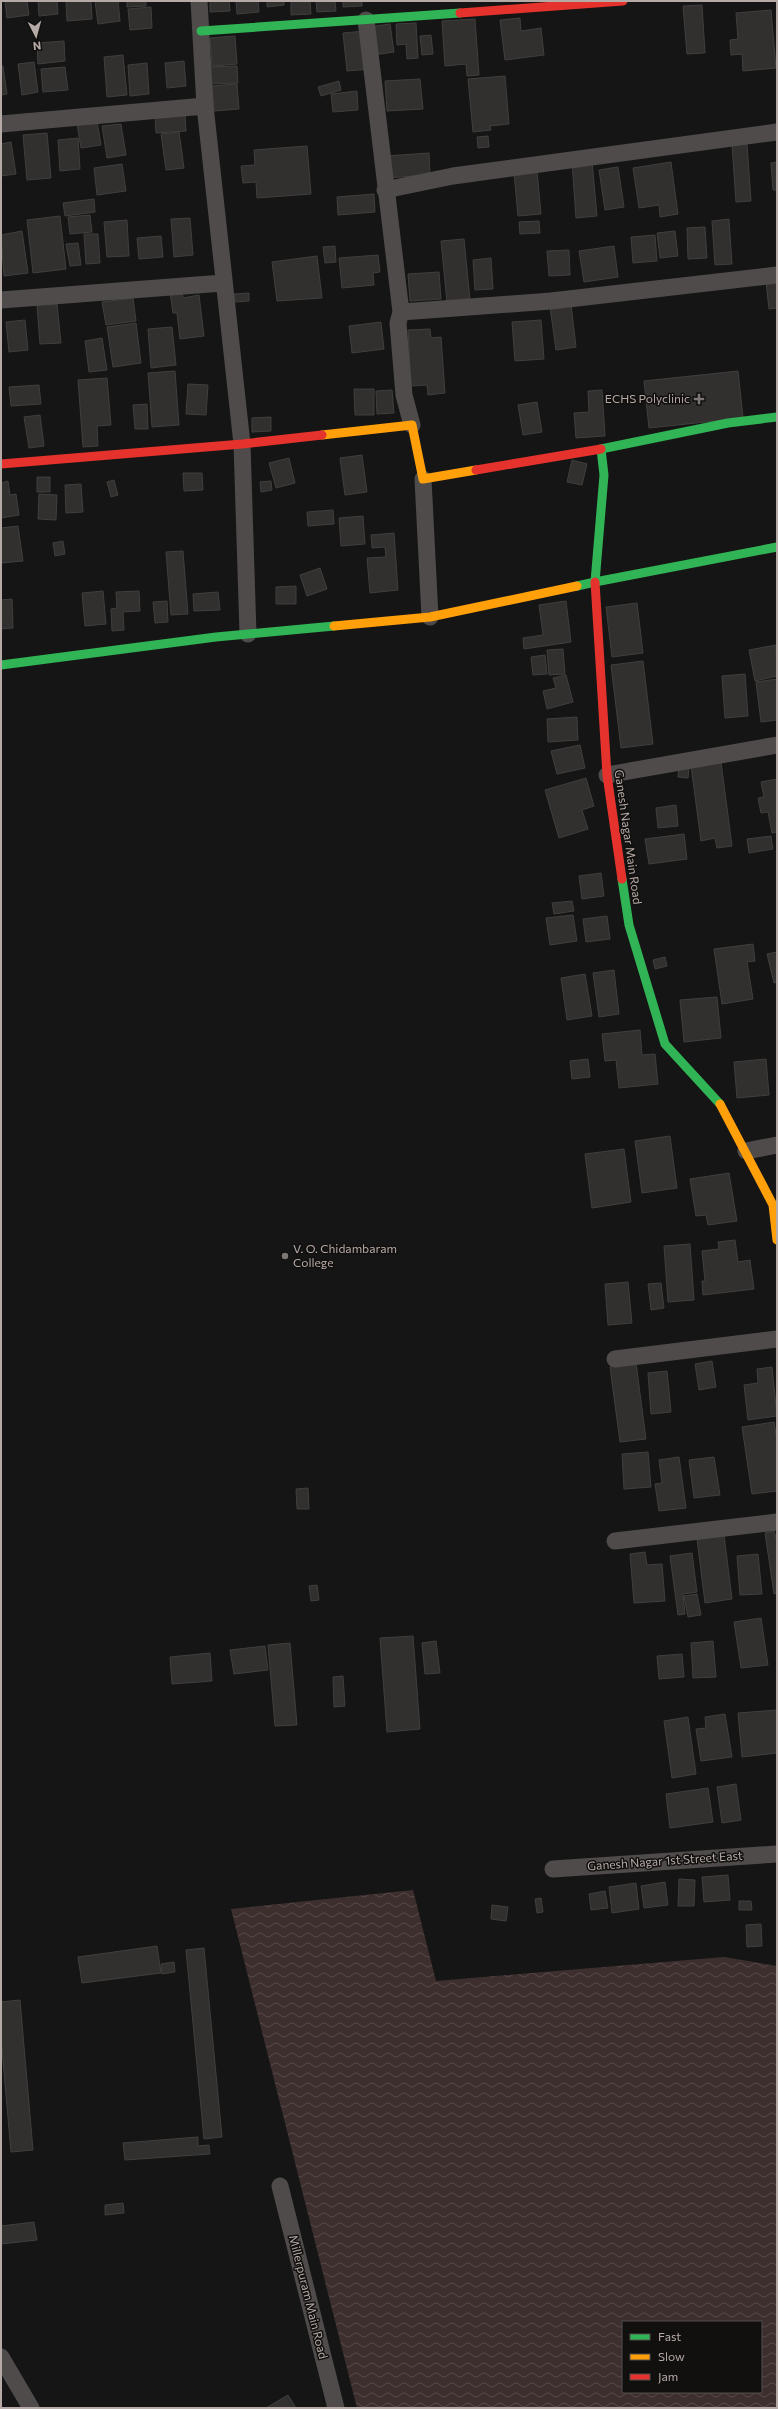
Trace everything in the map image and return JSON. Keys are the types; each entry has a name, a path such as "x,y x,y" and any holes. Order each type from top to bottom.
{"street":[{"path":"199,1 205,106 223,283 242,444 248,634"},
{"path":"201,31 623,1"},
{"path":"366,20 385,190 401,312 398,323 404,395 423,479 430,617"},
{"path":"1,124 205,106"},
{"path":"385,190 453,176 777,132"},
{"path":"401,312 551,301 777,275"},
{"path":"1,300 223,283"},
{"path":"423,479 601,449 728,423 777,417"},
{"path":"1,464 242,444 412,425"},
{"name":"Ganesh Nagar Main Road","path":"601,449 604,475 594,582 607,775 629,925 665,1044 722,1106 773,1205 777,1240"},
{"path":"1,664 94,651 248,634 430,617 594,582 777,547"},
{"path":"607,775 777,745"},
{"path":"746,1151 777,1145"},
{"path":"615,1359 777,1339"},
{"path":"615,1541 777,1522"},
{"name":"Ganesh Nagar 1st Street East","path":"552,1869 777,1854"},
{"name":"Millerpuram Main Road","path":"280,2186 336,2408"},
{"path":"1,2357 31,2408"}],"water":[{"path":"413,1890 436,1981 724,1957 777,1966 777,2408 357,2408 231,1909"}],"building":[{"path":"5,1 27,1 29,15 7,18"},
{"path":"38,1 57,1 58,14 39,16"},
{"path":"66,1 91,1 92,19 67,21"},
{"path":"95,1 118,1 120,21 98,24"},
{"path":"127,1 146,1 146,6 127,7"},
{"path":"210,1 229,1 230,11 210,12"},
{"path":"236,1 258,1 259,12 237,14"},
{"path":"267,1 284,1 284,5 267,7"},
{"path":"291,1 310,1 311,14 291,15"},
{"path":"316,1 335,1 336,11 317,12"},
{"path":"343,1 362,1 362,6 343,7"},
{"path":"702,5 705,53 687,54 683,6"},
{"path":"151,7 152,28 130,30 128,9"},
{"path":"771,10 776,68 743,71 742,54 731,55 730,40 738,39 736,13"},
{"path":"520,18 521,31 541,28 544,55 505,60 500,20"},
{"path":"475,19 479,75 467,76 466,64 445,66 442,21"},
{"path":"416,23 418,58 407,59 406,44 397,45 396,24"},
{"path":"390,24 394,52 373,55 369,27"},
{"path":"365,31 369,69 347,71 343,33"},
{"path":"431,35 433,54 422,55 420,36"},
{"path":"235,36 237,64 212,66 210,38"},
{"path":"64,41 65,61 38,64 37,43"},
{"path":"123,55 127,95 107,97 104,57"},
{"path":"184,61 186,86 167,88 165,63"},
{"path":"34,62 38,92 22,95 18,64"},
{"path":"147,63 149,94 130,96 128,65"},
{"path":"1,66 3,66 7,94 1,95"},
{"path":"237,66 238,83 210,84 209,67"},
{"path":"65,67 68,90 43,92 41,69"},
{"path":"505,76 509,124 490,126 491,130 473,132 468,79"},
{"path":"420,79 423,109 387,111 385,81"},
{"path":"339,81 341,90 321,96 318,87"},
{"path":"237,84 239,109 214,111 212,86"},
{"path":"357,91 358,110 333,112 331,94"},
{"path":"185,114 186,131 156,133 155,116"},
{"path":"97,121 101,145 81,148 77,124"},
{"path":"121,124 126,155 107,158 102,126"},
{"path":"179,132 184,168 166,170 161,134"},
{"path":"47,133 51,178 27,180 23,135"},
{"path":"488,136 489,147 478,148 477,137"},
{"path":"78,138 80,169 60,171 58,140"},
{"path":"11,142 16,174 1,176 1,144"},
{"path":"747,144 751,201 736,202 732,145"},
{"path":"307,146 311,194 257,198 256,182 243,183 241,166 255,165 254,150"},
{"path":"429,153 430,175 386,178 385,156"},
{"path":"592,161 597,216 576,218 572,162"},
{"path":"671,162 678,214 660,217 659,205 639,208 633,168"},
{"path":"777,162 777,190 773,190 771,163"},
{"path":"122,164 126,191 97,195 94,168"},
{"path":"618,167 624,207 605,210 599,170"},
{"path":"537,171 541,214 518,216 514,173"},
{"path":"374,194 375,212 338,215 337,197"},
{"path":"94,199 95,212 65,216 63,203"},
{"path":"90,215 92,232 70,234 68,217"},
{"path":"60,216 66,269 33,273 27,220"},
{"path":"190,218 193,255 174,257 171,219"},
{"path":"729,219 732,264 715,265 712,221"},
{"path":"127,220 129,256 107,257 104,222"},
{"path":"539,221 540,233 520,234 519,222"},
{"path":"705,227 707,258 688,259 687,228"},
{"path":"22,231 28,273 4,276 1,235"},
{"path":"675,231 678,256 660,258 657,233"},
{"path":"84,234 98,234 100,263 86,264"},
{"path":"655,235 657,261 633,263 631,237"},
{"path":"161,236 163,257 139,259 137,238"},
{"path":"464,239 470,300 447,302 441,241"},
{"path":"78,243 81,265 70,266 66,244"},
{"path":"335,246 336,262 325,263 323,247"},
{"path":"614,246 618,277 584,282 579,251"},
{"path":"569,250 570,275 549,276 547,251"},
{"path":"378,255 380,272 373,273 374,285 342,288 339,258"},
{"path":"317,256 322,298 277,301 272,262"},
{"path":"491,258 493,289 475,290 473,260"},
{"path":"439,272 441,299 410,301 408,274"},
{"path":"777,281 777,308 769,309 766,282"},
{"path":"182,290 183,298 199,295 204,336 180,339 177,313 173,313 170,292"},
{"path":"249,293 249,301 234,302 234,294"},
{"path":"133,298 136,321 106,325 102,302"},
{"path":"57,304 61,343 40,344 37,305"},
{"path":"571,304 576,347 556,350 550,307"},
{"path":"25,320 28,350 9,352 6,322"},
{"path":"541,320 544,359 515,361 512,322"},
{"path":"381,322 384,349 352,353 349,326"},
{"path":"136,323 141,363 113,367 107,327"},
{"path":"172,327 176,365 151,368 148,329"},
{"path":"430,329 431,338 441,337 445,393 428,395 427,385 411,386 408,330"},
{"path":"102,338 107,370 89,372 85,341"},
{"path":"175,371 179,425 152,427 148,373"},
{"path":"738,371 743,418 649,428 644,381"},
{"path":"107,378 111,425 97,426 98,446 83,447 78,380"},
{"path":"188,384 208,385 206,415 186,414"},
{"path":"39,385 41,404 11,406 9,387"},
{"path":"354,389 374,389 374,415 355,415"},
{"path":"392,390 394,413 377,414 376,391"},
{"path":"602,390 605,436 576,438 574,413 589,412 588,391"},
{"path":"537,402 542,432 523,435 518,405"},
{"path":"147,404 148,429 135,429 133,405"},
{"path":"40,415 44,446 29,448 24,417"},
{"path":"271,417 271,431 252,432 252,418"},
{"path":"362,455 367,492 345,495 340,458"},
{"path":"289,458 295,483 276,488 269,463"},
{"path":"572,460 587,464 582,485 567,482"},
{"path":"183,473 202,473 203,490 184,491"},
{"path":"37,477 50,477 50,492 37,492"},
{"path":"114,480 118,495 111,497 107,482"},
{"path":"8,481 10,495 16,494 19,515 1,518 1,483"},
{"path":"271,481 272,490 261,492 260,482"},
{"path":"81,484 83,512 66,513 65,485"},
{"path":"39,494 57,495 56,520 38,519"},
{"path":"333,510 334,524 308,526 307,512"},
{"path":"363,516 365,544 341,546 339,518"},
{"path":"18,526 23,561 1,563 1,528"},
{"path":"394,533 398,590 370,593 367,558 386,557 385,547 372,548 371,535"},
{"path":"63,541 65,554 55,556 53,543"},
{"path":"183,551 188,614 171,615 166,552"},
{"path":"320,568 327,589 307,596 300,575"},
{"path":"296,586 296,604 276,604 276,587"},
{"path":"103,591 106,624 85,626 82,593"},
{"path":"139,591 140,611 123,612 124,630 112,631 111,609 117,608 116,592"},
{"path":"218,592 220,610 194,611 193,594"},
{"path":"12,599 13,628 1,629 1,600"},
{"path":"167,601 168,622 155,623 153,602"},
{"path":"566,601 571,642 524,649 523,638 543,635 539,605"},
{"path":"637,603 643,653 612,657 606,607"},
{"path":"776,645 777,676 755,681 749,650"},
{"path":"563,649 565,674 549,675 547,650"},
{"path":"545,655 547,674 533,675 531,657"},
{"path":"643,661 653,744 621,748 611,665"},
{"path":"745,674 748,716 725,718 722,676"},
{"path":"566,675 573,702 547,709 543,691 556,688 553,678"},
{"path":"777,679 777,720 761,722 756,682"},
{"path":"577,717 578,740 548,742 547,719"},
{"path":"580,745 585,768 557,774 551,751"},
{"path":"721,762 732,846 717,848 715,838 701,841 691,766"},
{"path":"679,766 689,767 688,778 678,777"},
{"path":"586,778 594,806 582,810 588,829 559,838 545,790"},
{"path":"777,779 777,832 772,833 768,812 761,813 758,798 764,797 761,782"},
{"path":"676,805 678,826 658,828 656,808"},
{"path":"684,834 687,859 649,864 645,839"},
{"path":"771,836 773,849 749,853 747,839"},
{"path":"601,873 604,896 582,899 579,876"},
{"path":"572,901 574,911 554,914 552,903"},
{"path":"573,915 577,941 550,945 546,918"},
{"path":"607,916 610,939 586,942 583,919"},
{"path":"753,944 755,961 747,962 753,999 722,1004 714,949"},
{"path":"777,952 777,982 774,983 767,954"},
{"path":"665,957 667,966 655,969 653,960"},
{"path":"614,970 619,1014 599,1017 593,973"},
{"path":"585,974 592,1016 567,1020 561,978"},
{"path":"717,997 721,1038 684,1042 680,1000"},
{"path":"640,1030 642,1055 655,1054 658,1084 619,1088 616,1060 605,1061 602,1034"},
{"path":"588,1059 590,1077 572,1079 570,1061"},
{"path":"766,1059 769,1095 737,1098 734,1062"},
{"path":"670,1136 677,1188 642,1193 635,1141"},
{"path":"624,1149 631,1202 592,1208 585,1154"},
{"path":"729,1173 737,1221 708,1225 706,1215 696,1216 690,1179"},
{"path":"735,1240 738,1262 750,1260 754,1289 703,1295 702,1281 705,1281 702,1251 719,1249 718,1242"},
{"path":"690,1244 694,1300 668,1302 664,1246"},
{"path":"628,1282 632,1323 608,1325 605,1284"},
{"path":"661,1283 664,1308 651,1310 648,1284"},
{"path":"712,1361 716,1387 699,1390 695,1364"},
{"path":"636,1363 646,1439 620,1442 610,1367"},
{"path":"772,1367 777,1416 748,1420 744,1385 758,1383 757,1369"},
{"path":"667,1371 671,1412 651,1414 648,1373"},
{"path":"774,1422 777,1441 777,1491 752,1494 742,1427"},
{"path":"648,1452 651,1487 624,1489 622,1454"},
{"path":"679,1457 686,1508 659,1511 655,1484 662,1483 659,1460"},
{"path":"714,1457 720,1495 694,1498 689,1460"},
{"path":"308,1488 309,1509 297,1509 296,1489"},
{"path":"774,1531 777,1541 777,1593 774,1594 765,1533"},
{"path":"724,1535 732,1599 705,1603 697,1539"},
{"path":"645,1552 647,1565 662,1564 665,1601 634,1603 630,1554"},
{"path":"692,1553 697,1592 683,1594 685,1614 678,1615 670,1556"},
{"path":"758,1554 762,1594 740,1595 737,1556"},
{"path":"317,1585 319,1600 311,1601 309,1586"},
{"path":"697,1594 701,1615 688,1617 684,1596"},
{"path":"761,1618 768,1665 741,1668 734,1622"},
{"path":"413,1636 420,1729 387,1732 380,1638"},
{"path":"436,1641 440,1673 425,1674 422,1643"},
{"path":"713,1641 716,1677 693,1678 691,1643"},
{"path":"290,1643 297,1725 275,1726 268,1645"},
{"path":"265,1646 268,1670 234,1674 230,1650"},
{"path":"210,1653 212,1681 172,1684 170,1657"},
{"path":"682,1654 684,1677 659,1679 657,1656"},
{"path":"343,1676 345,1706 334,1707 333,1677"},
{"path":"777,1710 777,1753 742,1757 738,1713"},
{"path":"725,1714 732,1757 701,1761 696,1729 706,1728 705,1717"},
{"path":"688,1717 696,1774 672,1778 664,1721"},
{"path":"736,1784 741,1820 722,1823 717,1787"},
{"path":"708,1788 713,1822 670,1828 666,1794"},
{"path":"728,1875 730,1900 704,1902 702,1877"},
{"path":"679,1879 695,1880 694,1906 678,1906"},
{"path":"665,1882 668,1905 644,1908 641,1886"},
{"path":"636,1883 639,1909 612,1913 609,1887"},
{"path":"605,1891 608,1908 591,1910 589,1894"},
{"path":"541,1898 543,1912 537,1913 535,1899"},
{"path":"739,1901 751,1901 752,1910 739,1910"},
{"path":"492,1905 508,1907 506,1921 491,1919"},
{"path":"761,1924 762,1946 747,1947 746,1925"},
{"path":"157,1946 161,1973 82,1983 78,1957"},
{"path":"204,1948 222,2137 204,2139 186,1950"},
{"path":"174,1962 175,1972 162,1974 161,1964"},
{"path":"20,2000 33,2150 11,2152 1,2038 1,2002"},
{"path":"198,2137 198,2146 209,2145 210,2154 125,2160 123,2143"},
{"path":"123,2203 124,2213 105,2215 105,2205"},
{"path":"34,2222 37,2240 1,2244 1,2226"},
{"path":"288,2395 296,2408 266,2408"}],"traffic: fast":[{"path":"201,31 460,13"},
{"path":"577,586 595,582 604,475 601,449 728,423 777,417"},
{"path":"595,582 777,547"},
{"path":"1,665 216,637 334,626"},
{"path":"622,879 629,925 665,1044 720,1104"}],"traffic: slow":[{"path":"322,435 412,425 423,479 476,470"},
{"path":"334,626 430,617 577,586"},
{"path":"720,1104 773,1205 777,1240"}],"traffic: jam":[{"path":"460,13 623,1"},
{"path":"1,464 242,444 322,435"},
{"path":"476,470 601,449"},
{"path":"595,582 607,775 622,879"}],"place":[{"name":"ECHS Polyclinic","path":"699,399"},
{"name":"V. O. Chidambaram College","path":"285,1256"}]}
